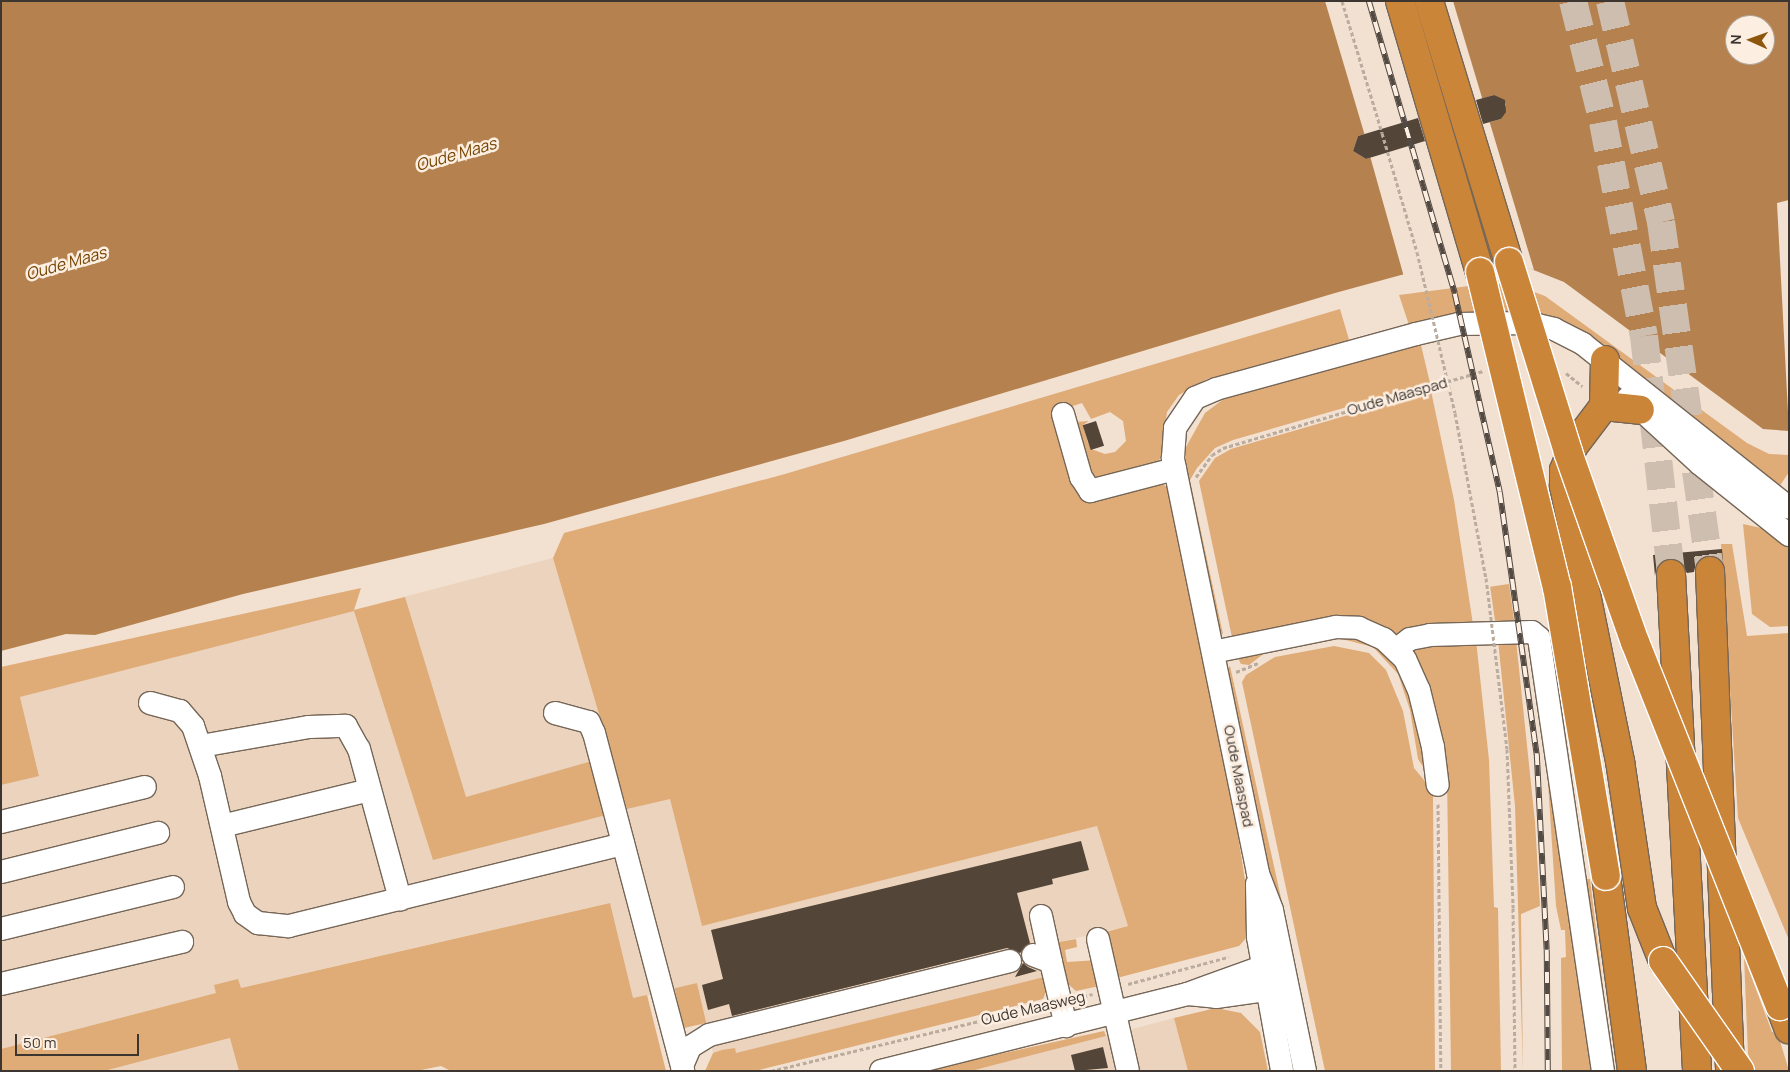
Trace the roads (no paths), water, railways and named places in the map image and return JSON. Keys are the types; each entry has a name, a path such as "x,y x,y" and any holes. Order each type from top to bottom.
{"highway":[{"path":"1400,1 1480,272 1534,484 1583,722 1632,1071"},
{"path":"1429,1 1546,386 1604,555 1689,783 1785,1018"},
{"path":"1640,410 1605,382 1567,460 1564,486 1620,761 1642,908 1663,961 1740,1071"},
{"path":"1710,571 1730,1071"},
{"path":"1671,574 1698,1071"}],"street":[{"name":"Oude Maaspad","path":"1261,958 1258,873 1222,650 1175,469 1175,428 1195,398 1416,334 1459,324 1492,324 1549,340 1682,436 1789,508"},
{"name":"Oude Maaspad","path":"1640,410 1682,436 1789,535"},
{"path":"1063,414 1081,477 1090,491 1175,469"},
{"path":"1222,650 1348,627 1375,634 1397,649 1413,675 1424,707 1438,786"},
{"path":"1397,649 1410,639 1430,635 1532,632 1539,638 1603,1071"},
{"path":"150,703 180,711 193,726 201,746 222,826 239,902 245,914 258,923 289,926 623,844"},
{"path":"555,713 589,722 683,1068"},
{"path":"201,746 336,724 353,733 400,899"},
{"path":"1,822 145,787"},
{"path":"222,826 370,790"},
{"path":"1,872 158,833"},
{"name":"Oude Maaspad","path":"1258,873 1272,910 1284,975"},
{"path":"1,929 173,887"},
{"path":"1041,916 1042,959 1062,1002 1066,1026"},
{"path":"1098,939 1111,989 1128,1071"},
{"path":"1,984 182,942"},
{"path":"1261,958 1284,975 1305,1071"},
{"path":"1261,958 1282,1071"},
{"name":"Oude Maasweg","path":"881,1071 1066,1026 1187,994 1261,958"},
{"path":"683,1068 690,1047 709,1035 1010,961"},
{"path":"1266,990 1284,975"},
{"name":"Oude Maasweg","path":"1187,994 1216,998 1266,990"}],"water":[{"name":"Oude Maas","path":"1,1 1789,1 1789,200 1777,203 1789,431 1763,429 1564,282 1511,261 1482,261 1412,272 1335,293 844,441 544,524 243,594 95,635 66,634 1,651","holes":["1494,95 1506,104 1501,119 1366,159 1353,151 1358,136"]}],"tunnel":[{"path":"1573,1 1603,122 1644,336 1671,574"},
{"path":"1610,1 1661,222 1710,571"}],"railway":[{"path":"1369,1 1455,294 1500,492 1537,754 1547,950 1548,1071"}]}
